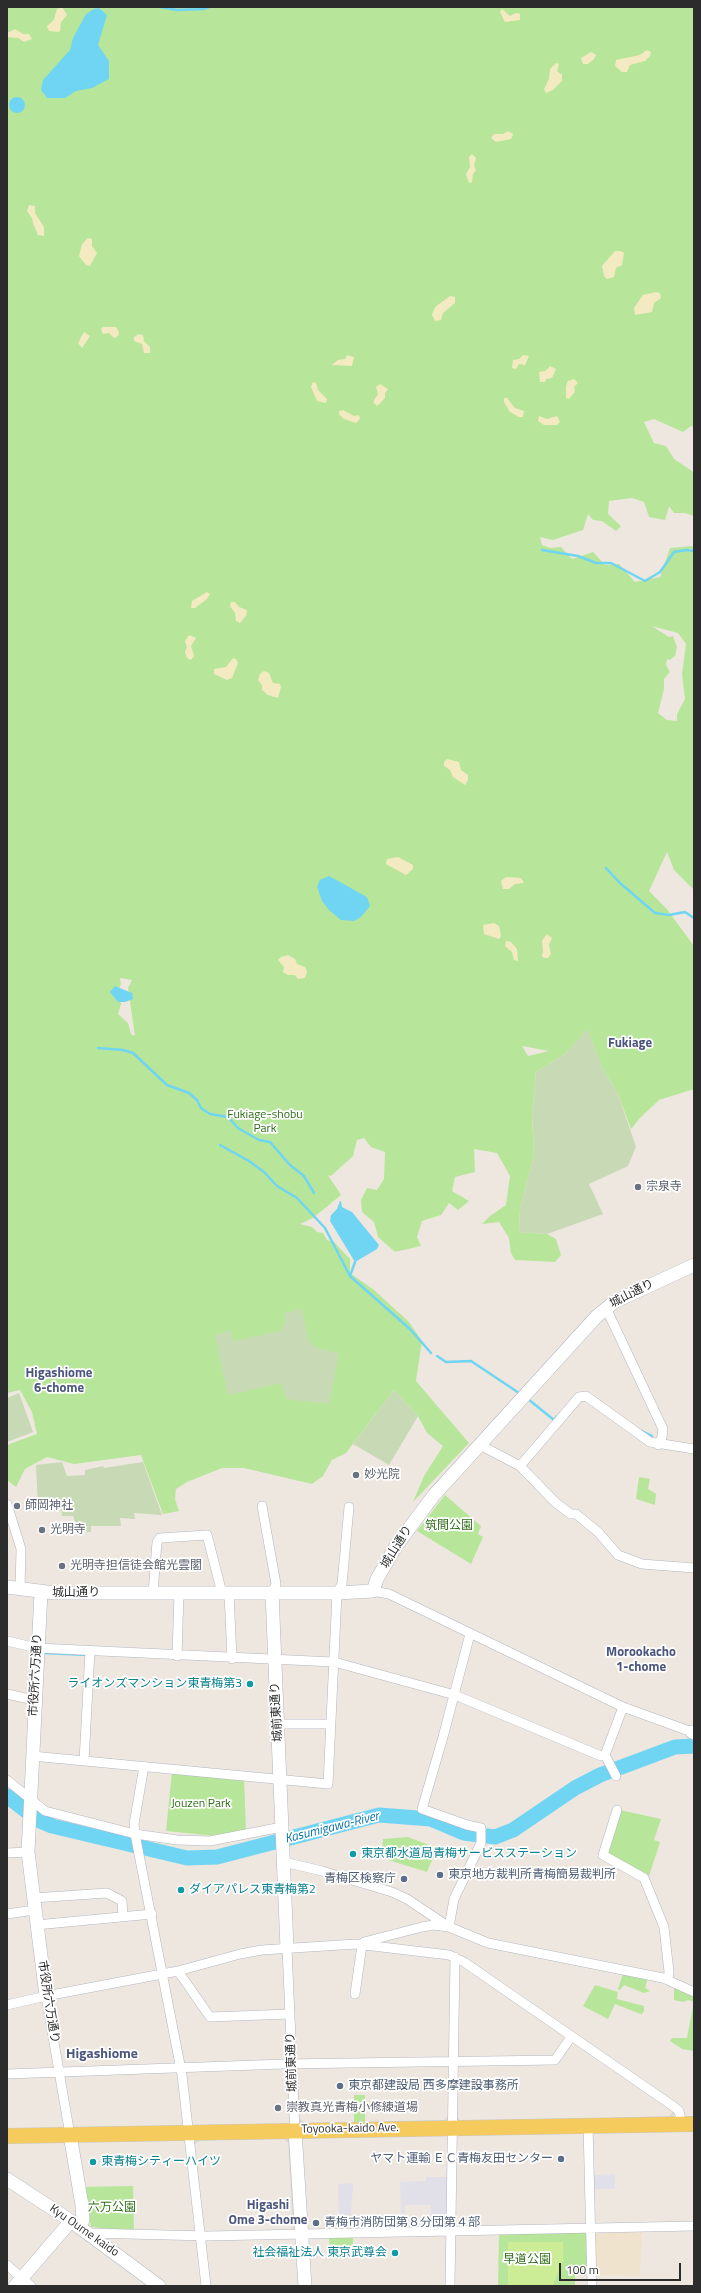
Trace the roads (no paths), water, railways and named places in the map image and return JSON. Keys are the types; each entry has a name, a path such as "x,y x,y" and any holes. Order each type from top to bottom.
{"main road":[{"name":"Toyooka-kaido Ave.","path":"7,2136 688,2124"}],"street":[{"name":"城山通り","path":"7,1587 41,1592 337,1593 373,1591 377,1579 406,1531 434,1495 606,1308 638,1290 694,1264"},
{"path":"606,1308 662,1429 662,1437 658,1445"},
{"path":"520,1466 579,1397 586,1396 631,1429 658,1445 694,1449"},
{"path":"480,1445 520,1466 556,1503 571,1514 576,1514 598,1532 618,1555 642,1564 694,1568"},
{"path":"7,1504 21,1550 20,1590"},
{"path":"262,1506 276,1584 272,1593"},
{"path":"32,1756 328,1784 337,1593 342,1584 349,1507"},
{"path":"153,1593 157,1542 160,1538 207,1535 225,1593 232,1659"},
{"path":"373,1591 389,1594 623,1707 693,1732"},
{"name":"市役所六万通り","path":"41,1592 34,1700 28,1852 46,1996 82,2205 83,2220 79,2227"},
{"path":"177,1656 179,1593"},
{"name":"城前東通り","path":"272,1593 295,2131 305,2286"},
{"path":"449,1927 454,1899 481,1843 481,1828 467,1825 422,1809 455,1695 470,1634"},
{"path":"7,1640 37,1651 334,1662 455,1695 601,1756 605,1755"},
{"path":"84,1761 90,1654"},
{"path":"7,1694 34,1700"},
{"path":"616,1776 605,1755 623,1707"},
{"path":"277,1724 331,1724"},
{"path":"144,1766 134,1824 181,2067 190,2132 206,2286"},
{"path":"7,1780 29,1803 51,1813 136,1836 177,1840 210,1841 282,1829"},
{"path":"617,1810 603,1855 644,1878 664,1927 669,1972 668,1979"},
{"path":"7,1853 28,1852"},
{"path":"284,1862 322,1871 392,1892 407,1899 449,1927 488,1943 668,1979 694,1992"},
{"path":"7,1914 34,1904 107,1893 122,1900 123,1916"},
{"path":"36,1925 152,1914"},
{"path":"359,1945 422,1927 433,1925 449,1927"},
{"path":"355,1994 359,1945"},
{"path":"7,2005 46,1996 178,1971 240,1954 287,1948 359,1945 428,1952 455,1957 677,2109 688,2124"},
{"path":"450,2286 455,1957"},
{"path":"178,1971 210,2017 290,2014"},
{"path":"7,2074 292,2064 555,2060 571,2037"},
{"path":"588,2126 592,2286"},
{"name":"Kyu Oume kaido","path":"7,2179 79,2227 159,2286"},
{"path":"7,2265 23,2283 79,2227 201,2236 694,2226"}],"water":[{"path":"99,8 107,15 98,45 109,61 109,79 92,88 76,91 65,98 47,98 41,90 43,80 70,50 73,38 86,14"},
{"path":"17,97 24,102 25,105 20,112 17,113 10,108 9,105 14,98"},
{"path":"329,876 367,897 370,906 361,917 354,921 341,920 329,910 322,901 317,887 320,880"},
{"path":"115,986 132,993 133,999 125,1002 118,1002 110,992"},
{"path":"340,1201 342,1207 352,1212 379,1245 377,1249 355,1262 330,1221 331,1215 337,1209"}],"waterway":[{"path":"160,7 177,10 204,9 209,7"},
{"path":"542,550 578,556 596,563 611,563 645,581 660,572 674,552 686,550 694,551"},
{"path":"606,868 620,883 655,913 669,915 685,912 694,918"},
{"path":"98,1048 123,1050 133,1053 167,1085 189,1093 197,1100 201,1108 210,1114 228,1117 238,1128 259,1140 270,1142 290,1165 304,1176 314,1193"},
{"path":"220,1145 249,1161 264,1172 277,1186 297,1198 325,1228 350,1276 411,1330 431,1353"},
{"path":"350,1276 355,1262"},
{"path":"437,1356 446,1362 471,1361 519,1393"},
{"path":"528,1399 554,1420 557,1416"},
{"path":"640,1430 652,1436"},
{"path":"43,1653 88,1655"},
{"name":"Kasumigawa-River","path":"7,1796 38,1820 52,1826 187,1858 217,1857 379,1815 431,1819 464,1833 495,1837 513,1830 575,1788 600,1775 675,1747 694,1746"}],"place":[{"name":"宗泉寺","path":"638,1187"},
{"name":"妙光院","path":"356,1475"},
{"name":"師岡神社","path":"17,1506"},
{"name":"光明寺","path":"42,1530"},
{"name":"光明寺担信徒会館光雲閣","path":"62,1566"},
{"name":"ライオンズマンション東青梅第3","path":"250,1684"},
{"name":"東京都水道局青梅サービスステーション","path":"353,1854"},
{"name":"東京地方裁判所青梅簡易裁判所","path":"440,1875"},
{"name":"青梅区検察庁","path":"404,1879"},
{"name":"ダイアパレス東青梅第2","path":"181,1890"},
{"name":"東京都建設局 西多摩建設事務所","path":"340,2086"},
{"name":"崇教真光青梅小修練道場","path":"278,2108"},
{"name":"ヤマト運輸 ＥＣ青梅友田センター","path":"561,2159"},
{"name":"東青梅シティーハイツ","path":"93,2162"},
{"name":"青梅市消防団第８分団第４部","path":"316,2223"},
{"name":"社会福祉法人 東京武尊会","path":"395,2253"}],"district":[{"name":"Fukiage","path":"630,1044"},
{"name":"Higashiome 6-chome","path":"59,1382"},
{"name":"Morookacho 1-chome","path":"641,1660"},
{"name":"Higashiome","path":"102,2055"},
{"name":"Higashi Ome 3-chome","path":"268,2214"}],"park label":[{"name":"Fukiage-shobu Park","path":"265,1122"},
{"name":"筑間公園","path":"449,1526"},
{"name":"Jouzen Park","path":"201,1804"},
{"name":"六万公園","path":"112,2208"},
{"name":"早道公園","path":"527,2260"}]}
